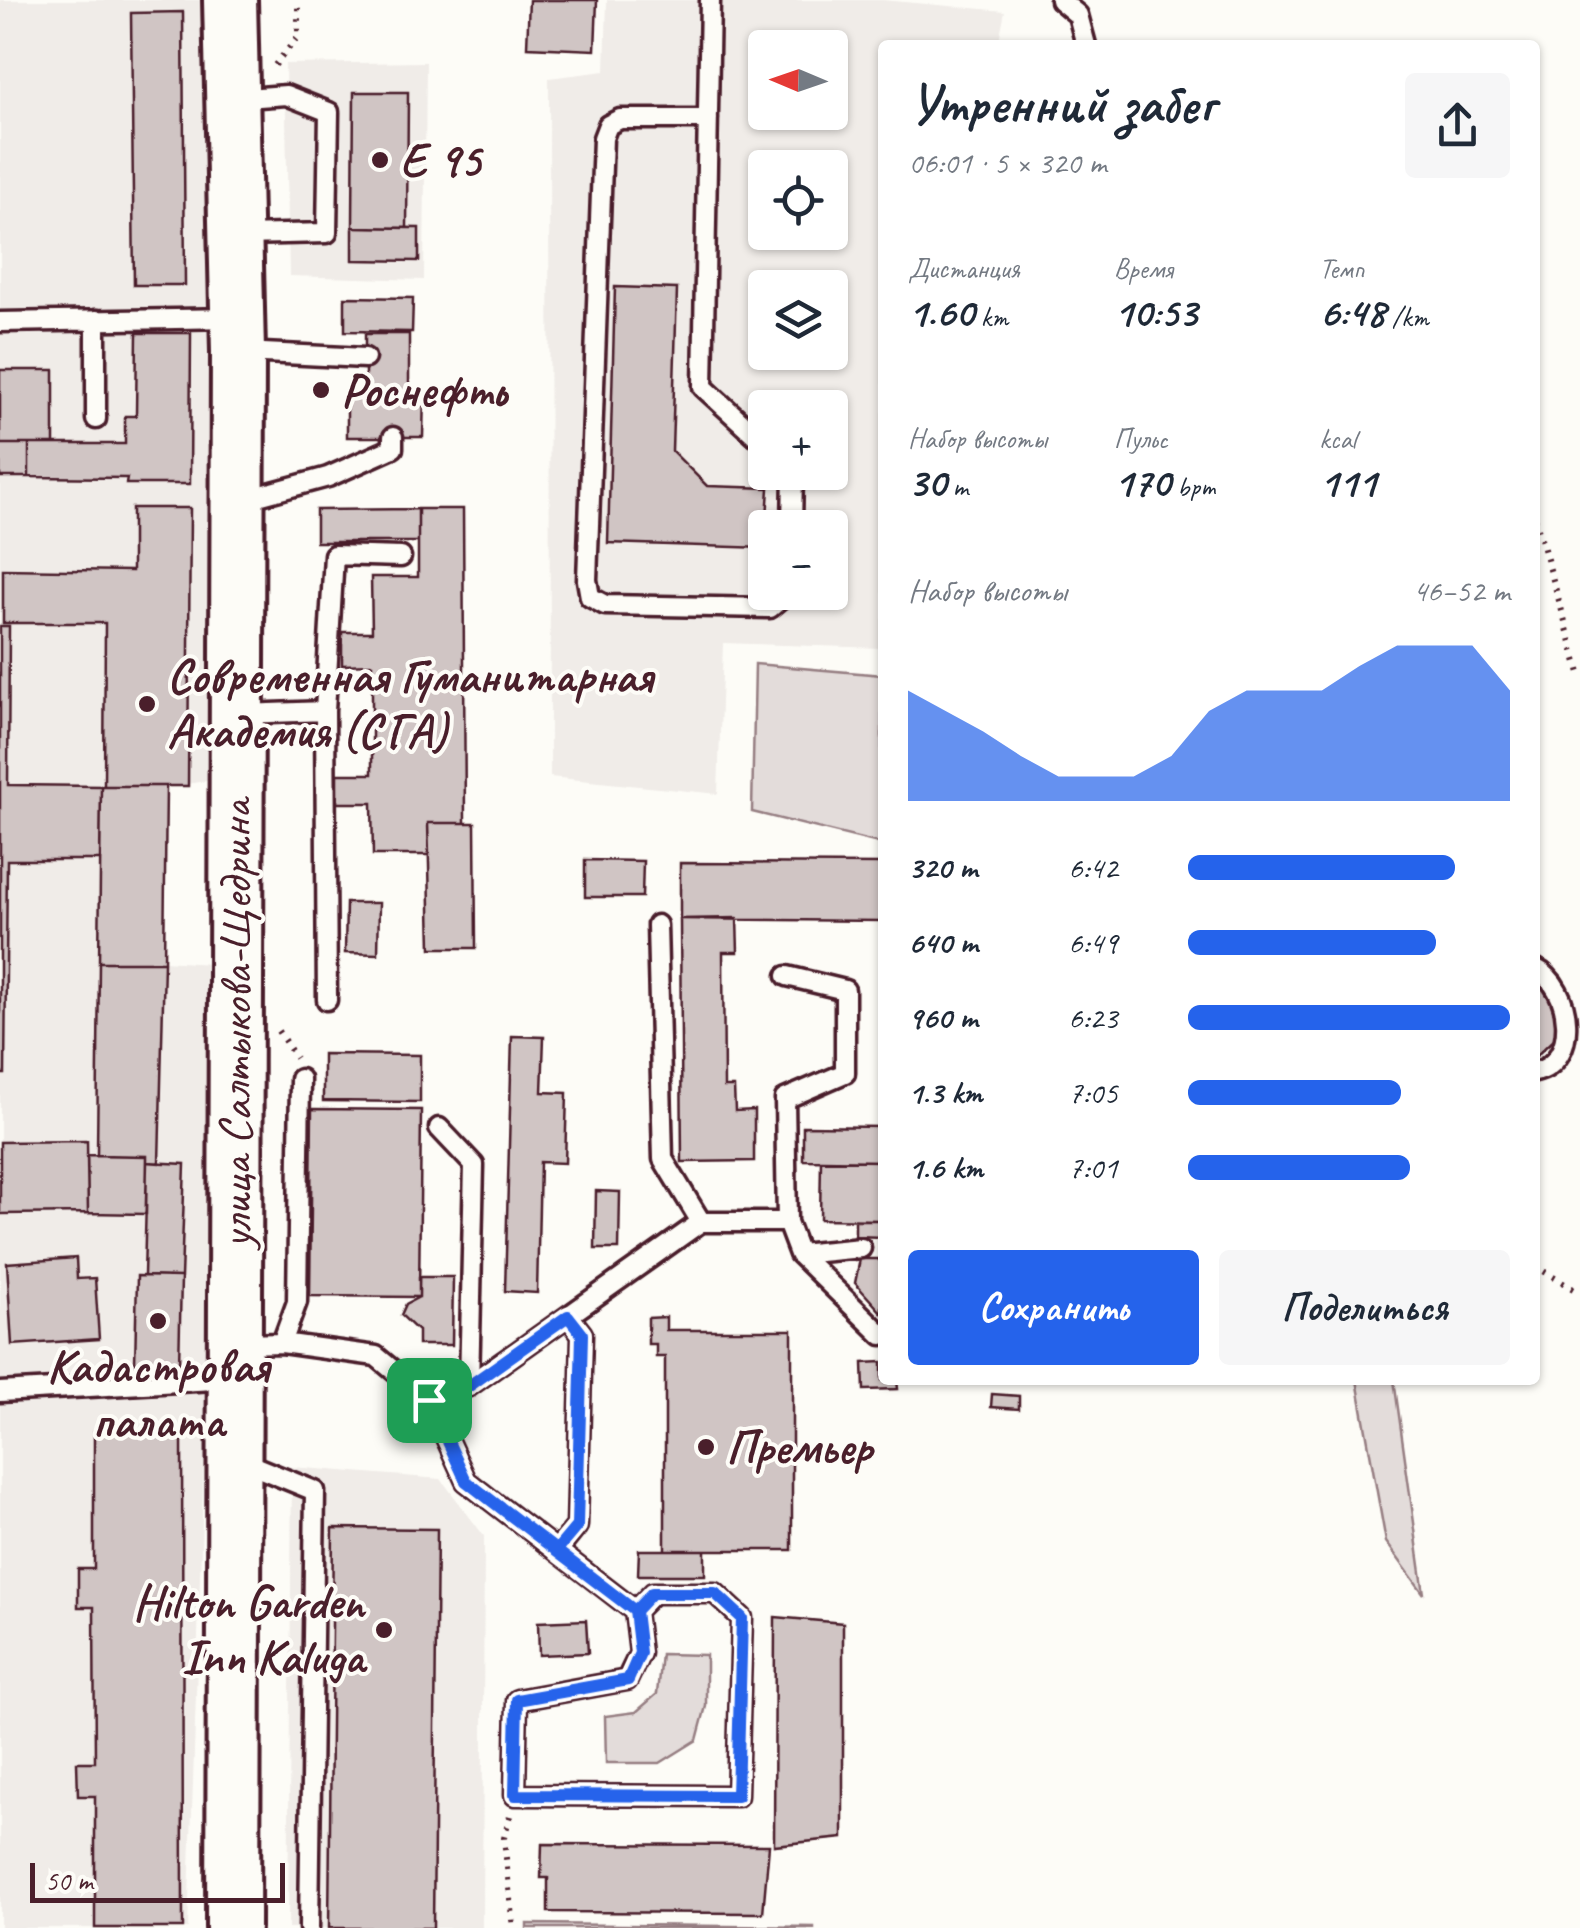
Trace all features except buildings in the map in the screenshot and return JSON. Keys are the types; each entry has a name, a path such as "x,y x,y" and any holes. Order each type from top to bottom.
{"main road":[{"name":"улица Салтыкова-Щедрина","path":"230,0 238,335 237,714 249,1355 233,1458 233,1928"}],"lane":[{"path":"710,0 703,388 748,429"},
{"path":"1060,0 1078,15 1085,40"},
{"path":"233,99 286,96 328,112 327,233 236,236"},
{"path":"708,119 620,119 608,124 603,138 586,580 590,597 606,605 748,608"},
{"path":"96,320 96,419"},
{"path":"0,322 96,320 238,335 365,358"},
{"path":"238,502 328,477 393,448 392,437"},
{"path":"327,1000 325,710 334,554 401,557"},
{"path":"237,714 325,710"},
{"path":"657,925 663,1159 701,1222"},
{"path":"1540,971 1558,984 1570,1010 1563,1053 1540,1071"},
{"path":"787,976 845,990 845,1074 786,1099 787,1222 799,1254 878,1332"},
{"path":"249,1355 297,1302 300,1080"},
{"path":"439,1128 474,1165 469,1386"},
{"path":"429,1400 469,1386 701,1222 787,1222"},
{"path":"799,1254 861,1248"},
{"path":"556,1551 577,1526 582,1334 568,1316"},
{"path":"0,1392 249,1355 376,1356 429,1400 466,1481 635,1611 640,1653 628,1680 517,1700 515,1795 737,1796 742,1618 715,1593 652,1593 635,1611"},
{"path":"233,1458 315,1491 308,1928"}],"path":[{"path":"1540,535 1580,673"},
{"path":"1540,1269 1580,1292"},
{"path":"513,1928 504,1838 515,1795"}],"shaded area":[{"path":"0,0 205,0 213,780 166,787 164,961 210,964 205,1431 188,1928 0,1928"},
{"path":"607,0 882,0 1005,11 999,40 878,40 878,648 723,643 718,794 550,777 549,78 605,71"},
{"path":"426,62 424,280 289,276 285,64"},
{"path":"755,664 878,675 878,843 752,812"},
{"path":"1358,1385 1395,1385 1424,1594 1386,1542"},
{"path":"292,1467 441,1479 484,1536 482,1928 288,1928"},
{"path":"661,1654 706,1655 706,1706 697,1740 660,1763 606,1763 605,1716 636,1712 657,1694"},
{"path":"527,1924 814,1927 814,1928 527,1928"}],"place":[{"name":"Е 95","path":"380,160"},
{"name":"Роснефть","path":"321,390"},
{"name":"Современная Гуманитарная Академия (СГА)","path":"147,704"},
{"name":"Кадастровая палата","path":"158,1321"},
{"name":"Премьер","path":"706,1447"},
{"name":"Hilton Garden Inn Kaluga","path":"384,1630"}],"route":[{"path":"429,1400 466,1481 556,1551 635,1611 652,1593 715,1593 742,1618 737,1796 515,1795 517,1700 628,1680 640,1653 635,1611 556,1551 577,1526 582,1334 568,1316 469,1386 429,1400"}]}
